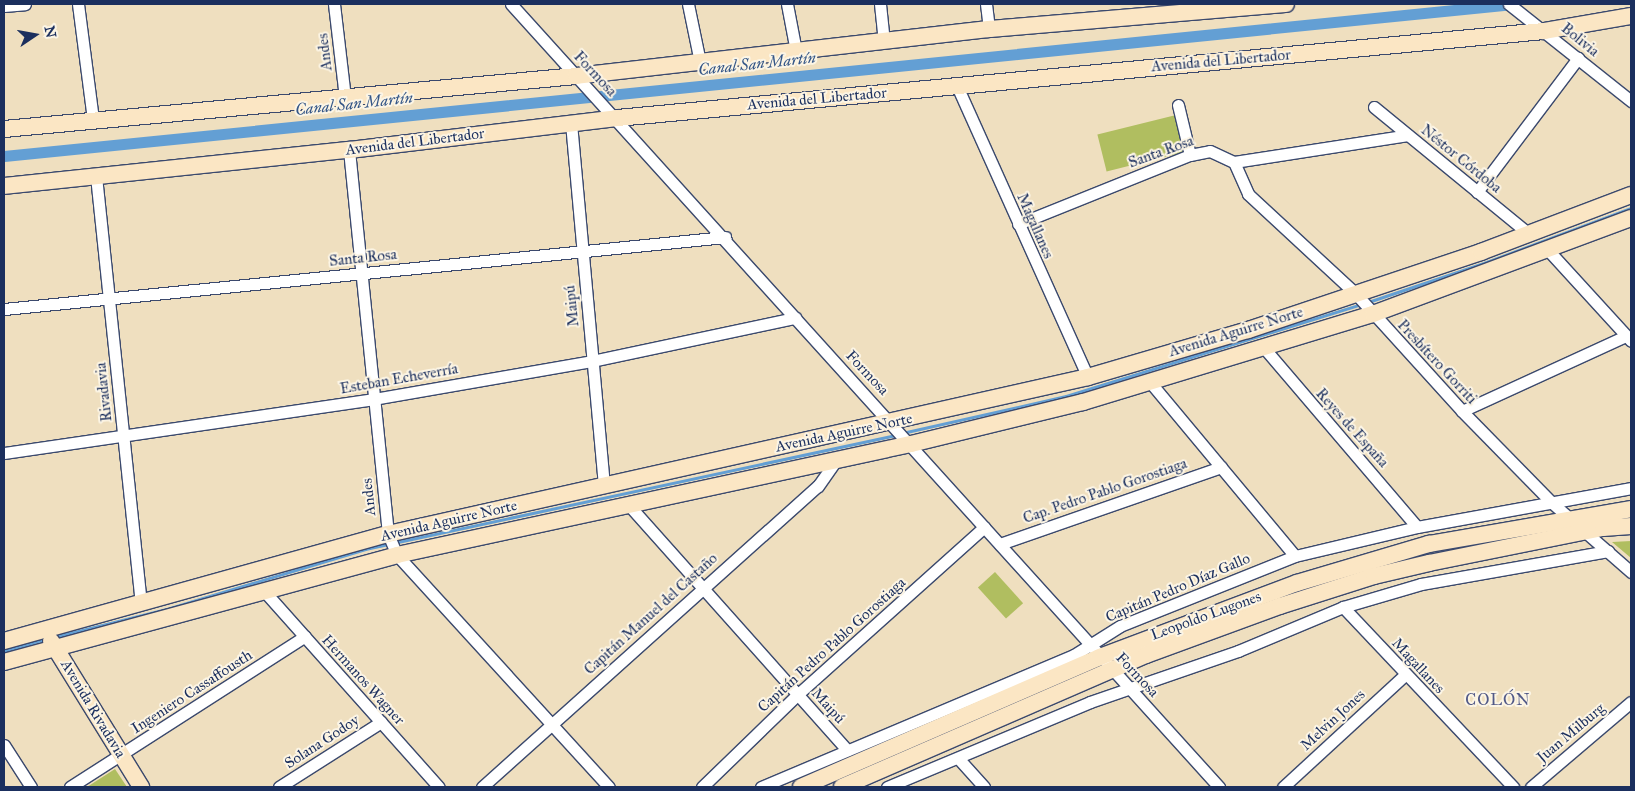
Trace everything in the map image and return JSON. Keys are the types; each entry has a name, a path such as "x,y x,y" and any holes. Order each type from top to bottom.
{"main road":[{"path":"4,129 576,76 989,29 1205,7 1286,4"},
{"name":"Avenida del Libertador","path":"4,186 350,150 617,118 1544,31 1631,16"},
{"name":"Avenida Aguirre Norte","path":"51,640 265,592 392,544 627,503 836,460 1150,382 1265,349 1529,234 1631,194"},
{"name":"Avenida Aguirre Norte","path":"51,640 141,604 392,544 604,485 895,425 1088,377 1365,304 1548,250 1631,218"},
{"name":"Leopoldo Lugones","path":"801,787 1095,652 1186,623 1363,561 1430,544 1570,518 1631,509"},
{"name":"Leopoldo Lugones","path":"842,787 1112,670 1280,606 1374,576 1585,532 1631,526"},
{"path":"4,641 51,640"},
{"path":"4,662 51,640"},
{"name":"Avenida Rivadavia","path":"51,640 141,787"}],"street":[{"path":"4,6 25,4"},
{"path":"78,4 93,120"},
{"name":"Andes","path":"334,4 345,97"},
{"name":"Formosa","path":"511,4 725,237 795,318 895,425 1095,652 1220,787"},
{"path":"688,4 700,62"},
{"path":"787,4 796,51"},
{"path":"880,4 884,41"},
{"path":"986,4 989,29"},
{"name":"Bolivia","path":"1509,4 1631,101"},
{"path":"1477,192 1578,58"},
{"name":"Magallanes","path":"957,86 1088,377"},
{"path":"1178,105 1190,155"},
{"name":"Néstor Córdoba","path":"1374,107 1529,234"},
{"name":"Maipú","path":"571,123 604,485"},
{"path":"1234,162 1408,135"},
{"name":"Andes","path":"350,150 374,399 392,544"},
{"name":"Santa Rosa","path":"1018,224 1190,155 1210,151 1234,162"},
{"name":"Presbítero Gorriti","path":"1234,162 1248,194 1365,304 1462,411 1551,502 1631,572"},
{"name":"Rivadavia","path":"96,176 141,604"},
{"name":"Santa Rosa","path":"4,309 725,237"},
{"path":"1462,411 1629,338 1548,250"},
{"name":"Esteban Echeverría","path":"4,453 374,399 592,361 795,318"},
{"name":"Reyes de España","path":"1265,349 1416,527"},
{"path":"1150,382 1295,556"},
{"name":"Capitán Manuel del Castaño","path":"482,787 550,724 818,486 836,460"},
{"name":"Cap. Pedro Pablo Gorostiaga","path":"1000,544 1221,467"},
{"path":"1626,488 1631,479"},
{"name":"Capitán Pedro Díaz Gallo","path":"761,787 847,750 1095,652 1120,626 1295,556 1416,527 1626,488"},
{"name":"Maipú","path":"627,503 847,750"},
{"name":"Capitán Pedro Pablo Gorostiaga","path":"702,787 798,694 984,527"},
{"path":"392,544 550,724 609,787"},
{"path":"887,787 1022,729 1238,651 1343,607 1421,584 1608,551"},
{"name":"Hermanos Wagner","path":"265,592 439,787"},
{"name":"Magallanes","path":"1343,607 1405,675 1513,787"},
{"name":"Ingeniero Cassaffousth","path":"70,787 304,636"},
{"name":"Melvin Jones","path":"1283,787 1405,675"},
{"name":"Juan Milburg","path":"1531,787 1631,702"},
{"name":"Solana Godoy","path":"279,787 381,722"},
{"path":"4,745 30,787"},
{"path":"958,758 984,787"}],"green space":[{"path":"1176,115 1185,152 1107,171 1097,135"},
{"path":"1631,541 1631,558 1612,542"},
{"path":"995,572 1023,603 1006,619 978,587"},
{"path":"115,769 127,787 87,787"}],"waterway":[{"name":"Canal San Martín","path":"4,156 1513,4"},
{"path":"1368,302 1481,264 1631,208"},
{"path":"902,433 1066,396 1362,304"},
{"path":"54,637 170,608 365,549 896,435"},
{"path":"4,651 45,639"}],"district":[{"name":"COLÓN","path":"1498,700"}]}
